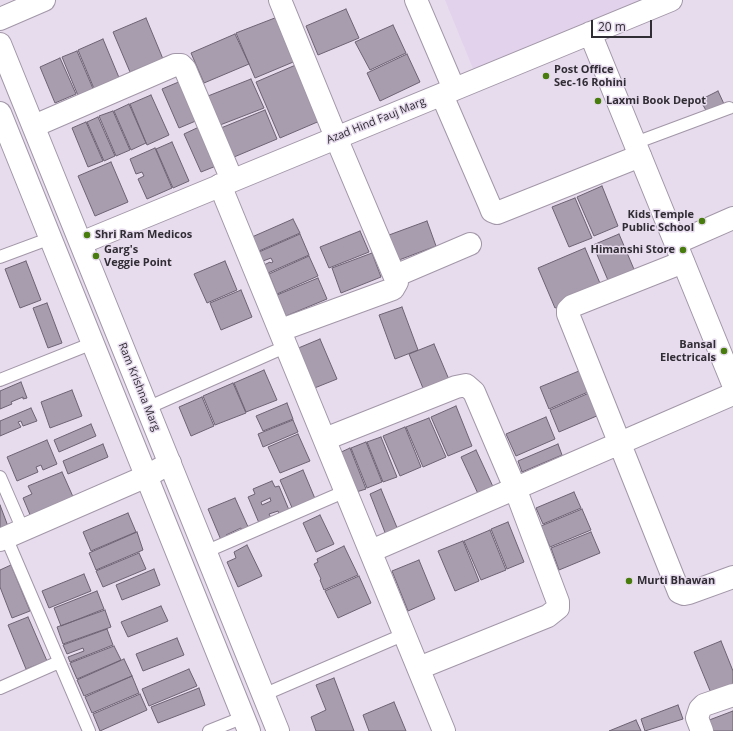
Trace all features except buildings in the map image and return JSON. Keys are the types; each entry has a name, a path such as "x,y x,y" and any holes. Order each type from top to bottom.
{"street":[{"path":"0,19 44,0"},
{"path":"280,0 397,282 393,289 284,338"},
{"path":"416,0 492,211 497,213 637,149"},
{"name":"Azad Hind Fauj Marg","path":"81,243 672,0"},
{"path":"590,33 733,384"},
{"name":"Ram Krishna Marg","path":"0,44 278,731"},
{"path":"34,126 175,65 181,65 185,69 284,338 444,731"},
{"path":"0,115 51,238 246,724"},
{"path":"733,218 679,252 572,306 568,310 569,319 679,592 684,594 689,593 733,576"},
{"path":"395,276 470,244"},
{"path":"325,439 456,387 466,385 474,392 515,488 558,602 558,608 548,616 419,668"},
{"path":"371,550 733,394"},
{"path":"10,536 147,476 170,463"},
{"path":"702,731 696,718 700,709 733,695"}],"lane":[{"path":"637,149 729,108"},
{"path":"0,257 51,238"},
{"path":"147,408 284,338"},
{"path":"0,380 93,343"},
{"path":"0,477 10,536 89,731"},
{"path":"205,552 346,491"},
{"path":"263,695 405,634"},
{"path":"0,688 60,662"},
{"path":"209,731 246,724"}],"shaded area":[{"path":"445,0 651,0 474,71"}],"place":[{"name":"Post Office Sec-16 Rohini","path":"546,76"},
{"name":"Laxmi Book Depot","path":"598,101"},
{"name":"Kids Temple Public School","path":"702,221"},
{"name":"Shri Ram Medicos","path":"87,235"},
{"name":"Himanshi Store","path":"683,250"},
{"name":"Garg's Veggie Point","path":"96,256"},
{"name":"Bansal Electricals","path":"724,351"},
{"name":"Murti Bhawan","path":"629,581"}]}
